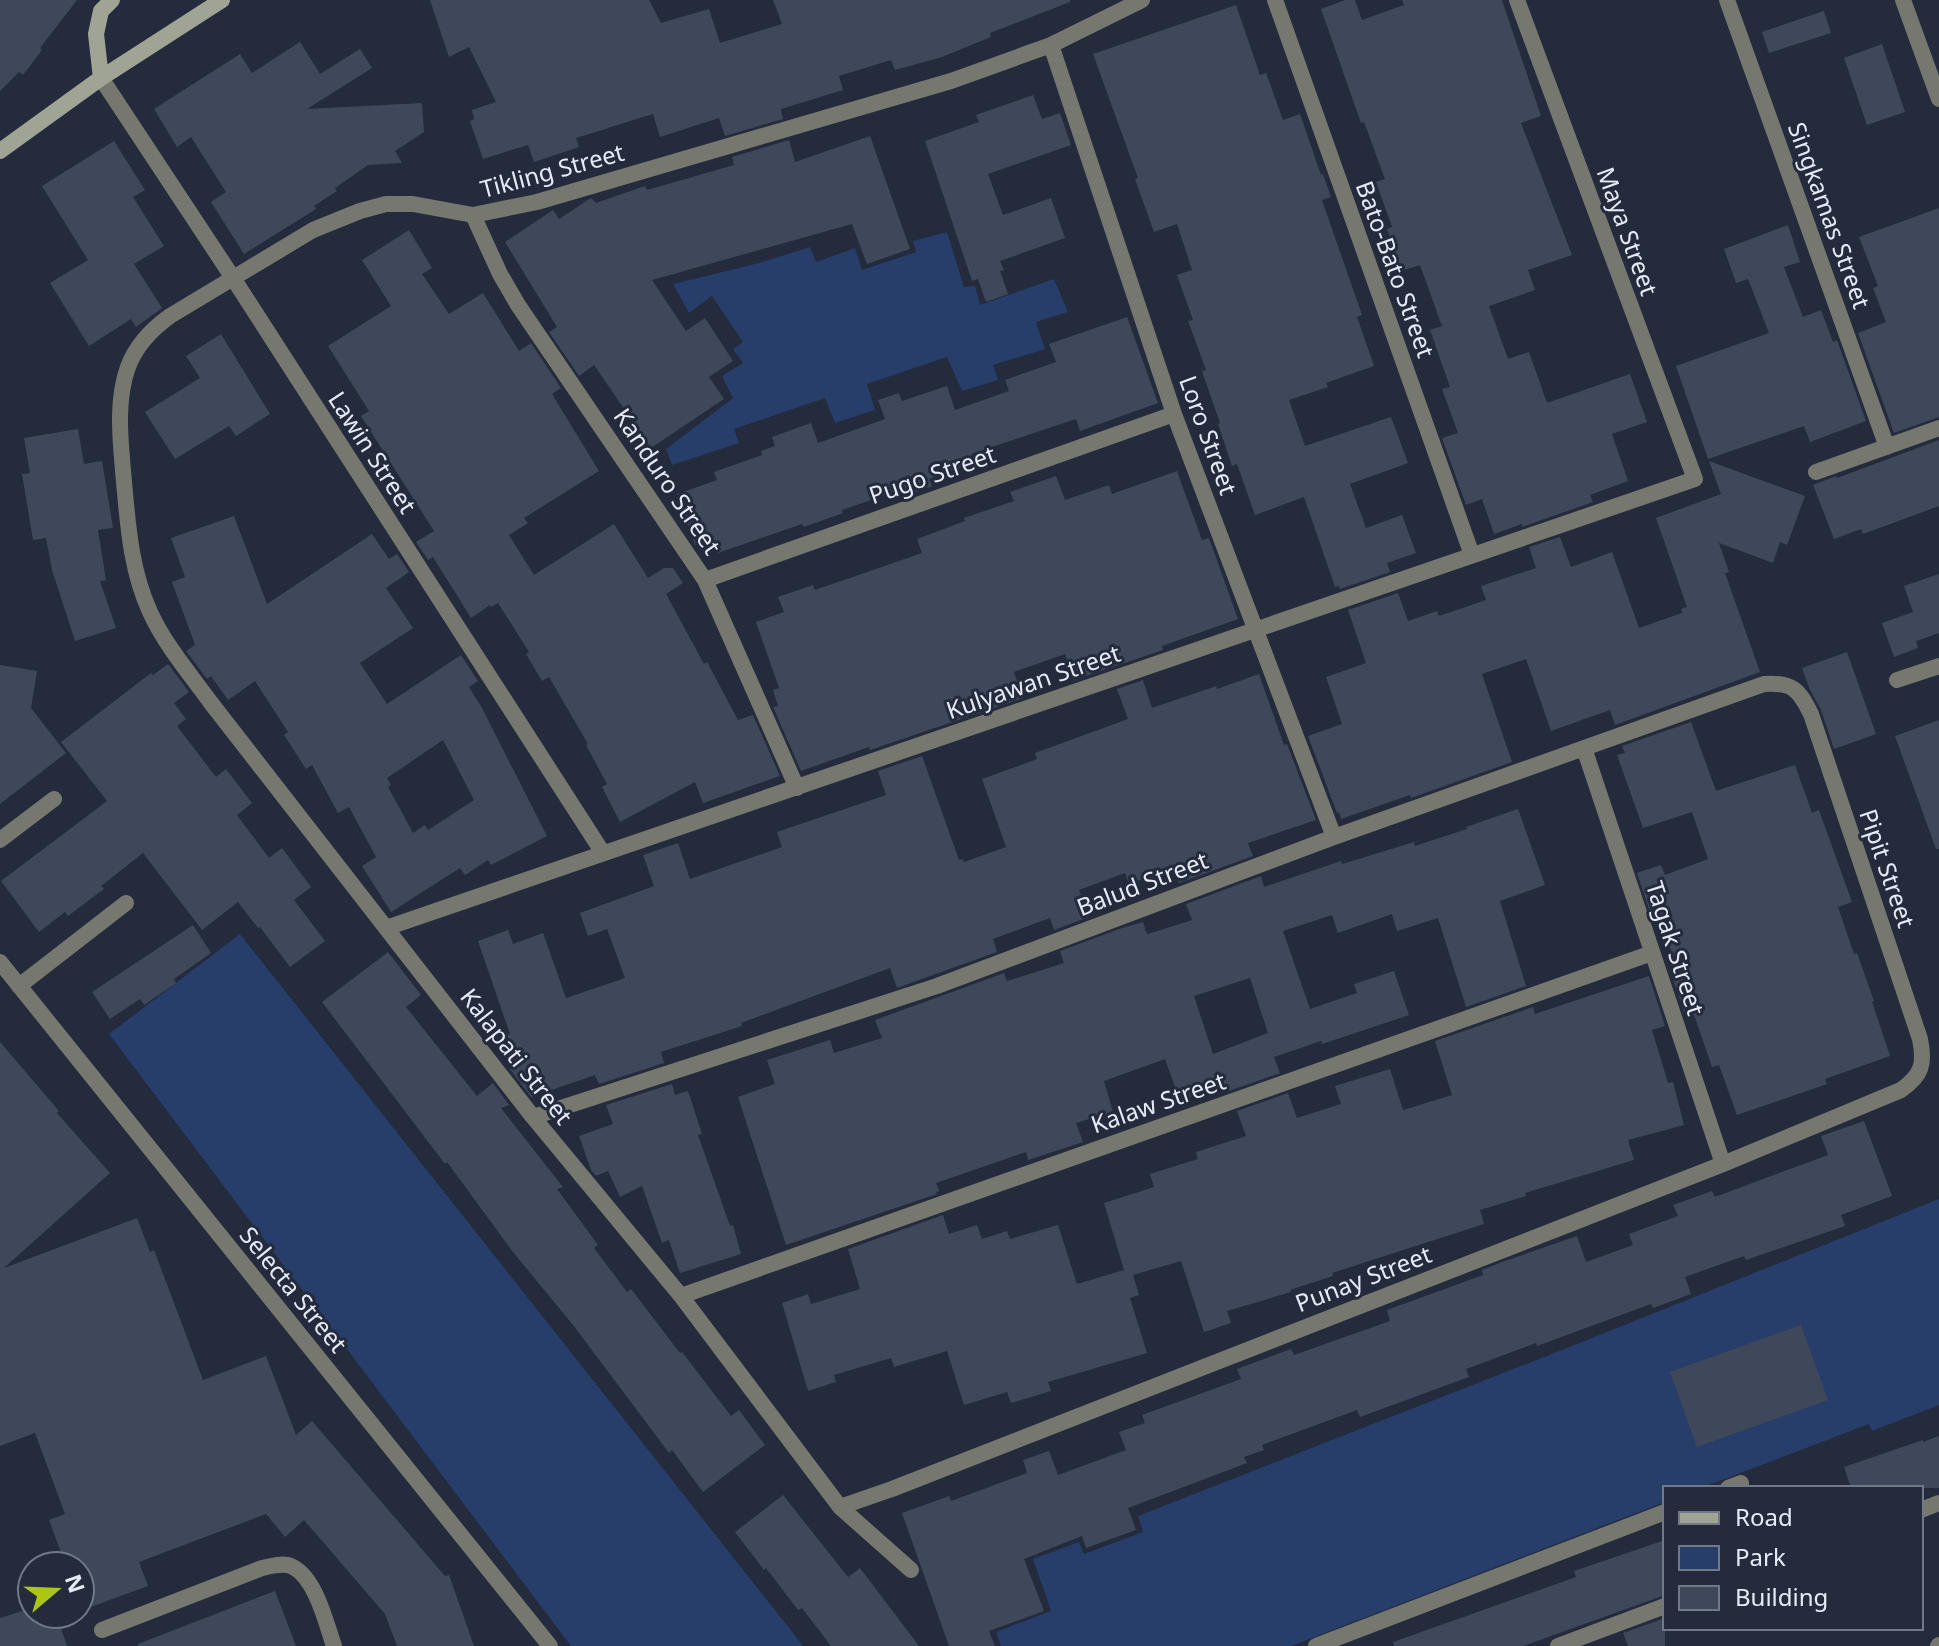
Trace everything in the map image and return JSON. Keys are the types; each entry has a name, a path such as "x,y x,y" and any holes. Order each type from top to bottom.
{"main road":[{"path":"101,78 96,34 101,11 112,0"},
{"path":"0,151 211,3"}],"street":[{"name":"Tikling Street","path":"130,543 120,435 120,409 129,363 151,330 313,230 386,204 413,204 473,215 537,202 951,81 1051,45 1142,0"},
{"name":"Bato-Bato Street","path":"1275,0 1472,555"},
{"name":"Maya Street","path":"1517,0 1695,479"},
{"name":"Singkamas Street","path":"1727,0 1887,447"},
{"path":"1903,0 1939,99"},
{"name":"Loro Street","path":"1051,45 1174,414 1334,837"},
{"name":"Lawin Street","path":"101,78 603,853"},
{"name":"Kanduro Street","path":"473,215 518,305 705,580 797,788"},
{"name":"Pugo Street","path":"705,580 1174,414"},
{"path":"1816,472 1939,428"},
{"name":"Kulyawan Street","path":"386,928 1695,479"},
{"name":"Kalapati Street","path":"130,543 143,597 161,634 211,703 533,1117 681,1296 840,1507 911,1570"},
{"path":"1897,680 1939,666"},
{"name":"Pipit Street","path":"1764,684 1779,683 1798,691 1811,714 1920,1039 1922,1063 1919,1073 1901,1090"},
{"name":"Balud Street","path":"533,1117 937,986 1334,837 1764,684"},
{"name":"Tagak Street","path":"1584,748 1723,1164"},
{"path":"0,840 54,799"},
{"path":"19,986 126,903"},
{"name":"Kalaw Street","path":"681,1296 1652,953"},
{"name":"Selecta Street","path":"0,962 548,1645"},
{"name":"Punay Street","path":"840,1507 1723,1164 1901,1090"},
{"path":"1316,1646 1663,1513"},
{"path":"102,1630 262,1568 284,1564 294,1567 313,1588 334,1646"},
{"path":"1558,1646 1663,1607"}],"green space":[{"path":"947,232 964,287 975,286 980,305 1054,279 1068,312 1036,322 1045,349 993,365 998,380 962,391 947,357 867,384 875,410 835,423 825,398 734,429 739,443 672,465 666,449 733,398 722,376 743,363 733,349 743,342 712,296 689,313 673,284 810,247 816,262 855,248 862,270 916,252 913,241"},
{"path":"240,934 802,1646 571,1646 109,1034"},
{"path":"1939,1199 1939,1405 1872,1431 1869,1424 1706,1486 1663,1486 1663,1503 1291,1646 1001,1646 996,1632 1051,1611 1033,1559 1079,1542 1084,1554 1143,1532 1138,1516"}],"building":[{"path":"0,0 77,0 23,75 19,72 0,91"},
{"path":"430,0 649,0 661,23 709,9 720,43 782,24 773,0 1070,2 990,33 991,37 942,57 895,70 891,60 839,76 843,90 781,109 783,119 725,136 719,118 660,137 653,114 576,138 579,147 534,162 528,145 483,159 470,121 474,119 472,110 496,102 469,47 449,57"},
{"path":"1345,0 1355,0 1362,20 1404,5 1402,0 1502,0 1541,116 1521,123 1572,255 1528,270 1535,290 1489,306 1508,359 1529,352 1547,403 1630,374 1647,422 1612,434 1628,481 1590,495 1593,502 1494,534 1482,499 1466,505 1442,438 1458,433 1442,389 1450,387 1430,330 1442,326 1420,265 1401,271 1387,229 1392,227 1376,182 1385,179 1364,122 1361,123 1321,9"},
{"path":"1236,5 1260,75 1266,73 1283,120 1300,114 1323,174 1331,197 1322,200 1362,315 1357,317 1374,366 1326,383 1328,387 1289,400 1305,446 1391,417 1408,463 1350,484 1366,528 1402,515 1416,553 1387,563 1390,572 1340,589 1339,586 1335,587 1304,497 1255,515 1237,464 1232,466 1202,371 1206,370 1188,321 1193,320 1177,275 1192,270 1177,224 1154,232 1093,54"},
{"path":"1824,11 1831,33 1769,53 1762,32"},
{"path":"300,42 320,74 360,49 372,68 307,109 422,103 424,132 395,151 402,163 368,165 335,188 337,191 314,206 316,209 244,254 211,202 226,192 191,137 177,147 154,109 240,54 252,73"},
{"path":"1882,44 1905,112 1867,125 1844,58"},
{"path":"1033,95 1042,119 1060,113 1071,145 988,174 1003,215 1051,198 1065,238 1000,261 1008,294 986,302 978,279 972,281 925,141 979,122 976,115"},
{"path":"870,136 910,249 867,264 852,224 652,280 686,331 705,318 733,361 709,377 724,399 651,448 594,365 579,376 549,332 557,327 505,242 553,210 559,219 591,198 596,203 645,186 647,190 734,165 732,157 789,140 795,162"},
{"path":"114,141 145,190 133,197 164,246 134,264 162,308 136,327 131,319 89,346 50,283 88,260 42,186"},
{"path":"1939,208 1939,417 1894,433 1858,333 1886,322 1873,288 1878,286 1859,237"},
{"path":"1788,225 1800,262 1784,267 1803,317 1821,310 1833,342 1837,340 1866,421 1810,442 1804,426 1708,459 1676,366 1769,333 1748,279 1736,283 1724,249"},
{"path":"409,230 432,268 422,274 449,314 483,293 519,351 531,343 561,388 552,394 599,471 524,518 528,523 509,535 534,575 614,524 648,578 664,568 673,568 683,583 666,594 738,720 753,715 780,776 703,803 695,782 620,822 602,787 607,784 588,744 549,677 542,681 526,654 529,652 498,603 471,618 433,557 428,560 416,542 434,531 361,416 369,411 328,346 391,306 362,260"},
{"path":"1127,317 1158,403 1080,431 1076,419 971,454 974,463 929,479 932,486 911,494 909,487 804,527 802,524 718,553 713,539 695,545 677,494 717,480 714,472 762,455 761,451 775,446 772,437 811,423 818,443 885,419 878,400 899,393 902,401 947,386 955,410 1009,391 1005,380 1056,362 1049,344"},
{"path":"221,334 270,414 236,436 229,426 175,459 145,412 200,378 186,356"},
{"path":"78,429 84,464 102,461 113,528 98,530 106,580 100,581 116,628 75,641 52,570 46,538 33,540 22,474 30,473 24,438"},
{"path":"1939,440 1939,506 1863,534 1861,529 1834,539 1813,485"},
{"path":"1709,461 1805,496 1787,545 1780,542 1773,563 1719,543 1729,572 1725,573 1760,672 1615,725 1610,710 1551,731 1526,659 1482,674 1512,762 1341,819 1308,736 1342,724 1326,677 1366,663 1348,610 1398,593 1408,621 1437,611 1439,616 1486,600 1481,586 1536,568 1529,547 1560,537 1571,567 1612,552 1639,628 1682,613 1681,609 1687,607 1656,518 1721,494"},
{"path":"1177,471 1202,540 1209,538 1238,619 1162,646 1163,650 1074,680 1065,654 1014,672 1023,698 801,771 773,707 778,706 773,690 779,688 756,622 784,612 778,597 813,585 815,590 922,553 917,539 965,521 964,518 1014,501 1010,492 1056,476 1065,500 1109,485 1112,494"},
{"path":"234,516 267,604 372,534 389,559 397,554 409,572 386,588 413,628 360,663 387,704 461,655 478,681 469,687 547,836 491,865 488,860 465,875 460,868 391,912 362,866 376,857 349,807 338,813 312,765 306,769 284,735 288,732 255,681 228,700 211,676 207,679 186,651 195,645 172,582 185,577 171,538","holes":["443,740 474,800 428,830 425,825 413,833 388,787 391,785 387,778"]},
{"path":"1939,574 1939,633 1916,641 1918,648 1894,657 1882,623 1913,612 1904,586"},
{"path":"1847,652 1876,734 1834,749 1802,668"},
{"path":"168,664 189,692 174,703 186,719 177,726 216,777 226,769 252,803 237,815 269,858 282,848 311,887 294,900 325,941 290,967 238,902 202,930 143,853 101,886 104,889 68,916 65,912 39,932 1,881 107,801 61,742 151,673 153,675"},
{"path":"0,665 37,671 31,708 66,753 0,804"},
{"path":"1259,674 1284,745 1287,744 1316,820 1248,843 1253,856 1179,883 1174,868 1129,884 1125,873 1079,890 1089,917 1054,930 1050,918 993,939 997,952 897,988 890,968 741,1023 742,1026 661,1052 664,1063 599,1084 595,1075 531,1097 510,1069 516,1065 506,1035 510,1034 478,941 508,930 513,944 543,933 566,998 625,978 607,929 588,936 580,913 654,886 643,855 678,843 690,879 782,847 777,832 886,795 878,771 922,756 959,860 963,859 964,862 1006,847 982,779 1037,759 1035,753 1128,719 1117,689 1143,680 1152,708"},
{"path":"1939,720 1939,849 1936,849 1895,736"},
{"path":"1691,722 1716,791 1795,765 1812,813 1819,810 1852,902 1838,907 1874,1001 1890,1056 1825,1079 1827,1084 1737,1115 1719,1065 1712,1067 1694,1015 1686,1018 1670,970 1677,967 1661,922 1654,924 1637,873 1661,865 1665,875 1708,859 1692,812 1643,828 1617,755 1625,753 1622,746"},
{"path":"1518,809 1545,885 1500,901 1526,986 1466,1007 1438,918 1397,931 1392,914 1338,933 1332,915 1283,931 1310,1009 1357,993 1354,984 1394,971 1409,1015 1274,1057 1280,1073 1229,1091 1227,1085 1180,1101 1165,1059 1104,1081 1113,1112 1076,1123 1083,1142 1028,1160 1026,1152 936,1183 937,1194 786,1245 738,1097 775,1084 767,1060 830,1040 834,1053 882,1038 875,1020 1004,973 1007,981 1064,963 1060,951 1122,928 1143,922 1148,934 1192,920 1186,904 1261,876 1264,887 1341,861 1342,864 1414,842 1415,846","holes":["1250,978 1268,1033 1213,1054 1194,996"]},
{"path":"193,925 211,953 144,1005 140,999 110,1019 92,992"},
{"path":"388,952 421,995 406,1007 477,1096 493,1083 509,1105 501,1108 563,1187 557,1189 598,1245 594,1248 627,1292 631,1289 731,1416 739,1410 765,1445 703,1492 672,1450 669,1453 322,1002"},
{"path":"1649,976 1665,1026 1652,1030 1668,1083 1673,1082 1684,1125 1628,1140 1634,1160 1480,1210 1484,1224 1332,1273 1333,1276 1291,1292 1227,1311 1231,1323 1204,1332 1181,1261 1133,1275 1139,1295 1130,1298 1147,1353 1048,1382 1051,1391 1011,1403 1007,1392 964,1405 947,1351 894,1367 891,1358 834,1375 836,1382 808,1391 782,1303 808,1294 811,1304 860,1289 848,1249 943,1215 949,1234 977,1225 982,1239 1007,1231 1010,1239 1058,1225 1077,1284 1124,1270 1104,1203 1154,1187 1150,1174 1198,1159 1196,1152 1246,1136 1237,1111 1288,1093 1297,1118 1341,1104 1335,1086 1390,1069 1403,1110 1452,1095 1435,1041 1533,1007 1535,1014"},
{"path":"0,1042 110,1173 4,1268 137,1218 150,1252 154,1250 203,1380 266,1356 296,1435 312,1421 445,1576 449,1575 474,1646 397,1646 385,1614 304,1520 285,1537 266,1514 139,1562 148,1586 96,1605 96,1550 60,1550 49,1520 65,1514 35,1433 0,1446"},
{"path":"672,1084 675,1095 688,1091 702,1134 698,1135 741,1254 680,1273 669,1240 662,1243 642,1186 620,1197 608,1171 596,1176 591,1170 579,1136 613,1124 606,1105"},
{"path":"1864,1121 1892,1196 1841,1215 1845,1226 1685,1277 1691,1294 1653,1308 1651,1304 1466,1369 1469,1377 1360,1417 1357,1410 1262,1445 1264,1450 1244,1457 1247,1463 1128,1508 1136,1530 1086,1548 1082,1536 1024,1559 1044,1611 989,1631 995,1646 949,1646 902,1513 949,1496 951,1501 1027,1473 1023,1460 1049,1451 1058,1475 1126,1450 1119,1432 1145,1423 1142,1415 1241,1379 1237,1369 1291,1349 1294,1355 1390,1321 1387,1310 1483,1275 1482,1270 1502,1262 1577,1236 1586,1262 1633,1245 1629,1234 1678,1216 1673,1205 1712,1191 1715,1197 1828,1155 1821,1136"},
{"path":"1801,1325 1828,1400 1697,1447 1670,1372"},
{"path":"1939,1436 1939,1488 1850,1486 1844,1467"},
{"path":"783,1495 848,1577 860,1568 919,1646 831,1646 802,1608 798,1610 735,1532"},
{"path":"1663,1541 1663,1596 1523,1646 1394,1646 1393,1642 1576,1577 1574,1571"},
{"path":"275,1591 296,1646 138,1646 138,1644"},
{"path":"16,1613 16,1630 62,1630 67,1646 0,1646 0,1618"},
{"path":"1663,1619 1665,1646 1628,1646 1623,1633"}]}
